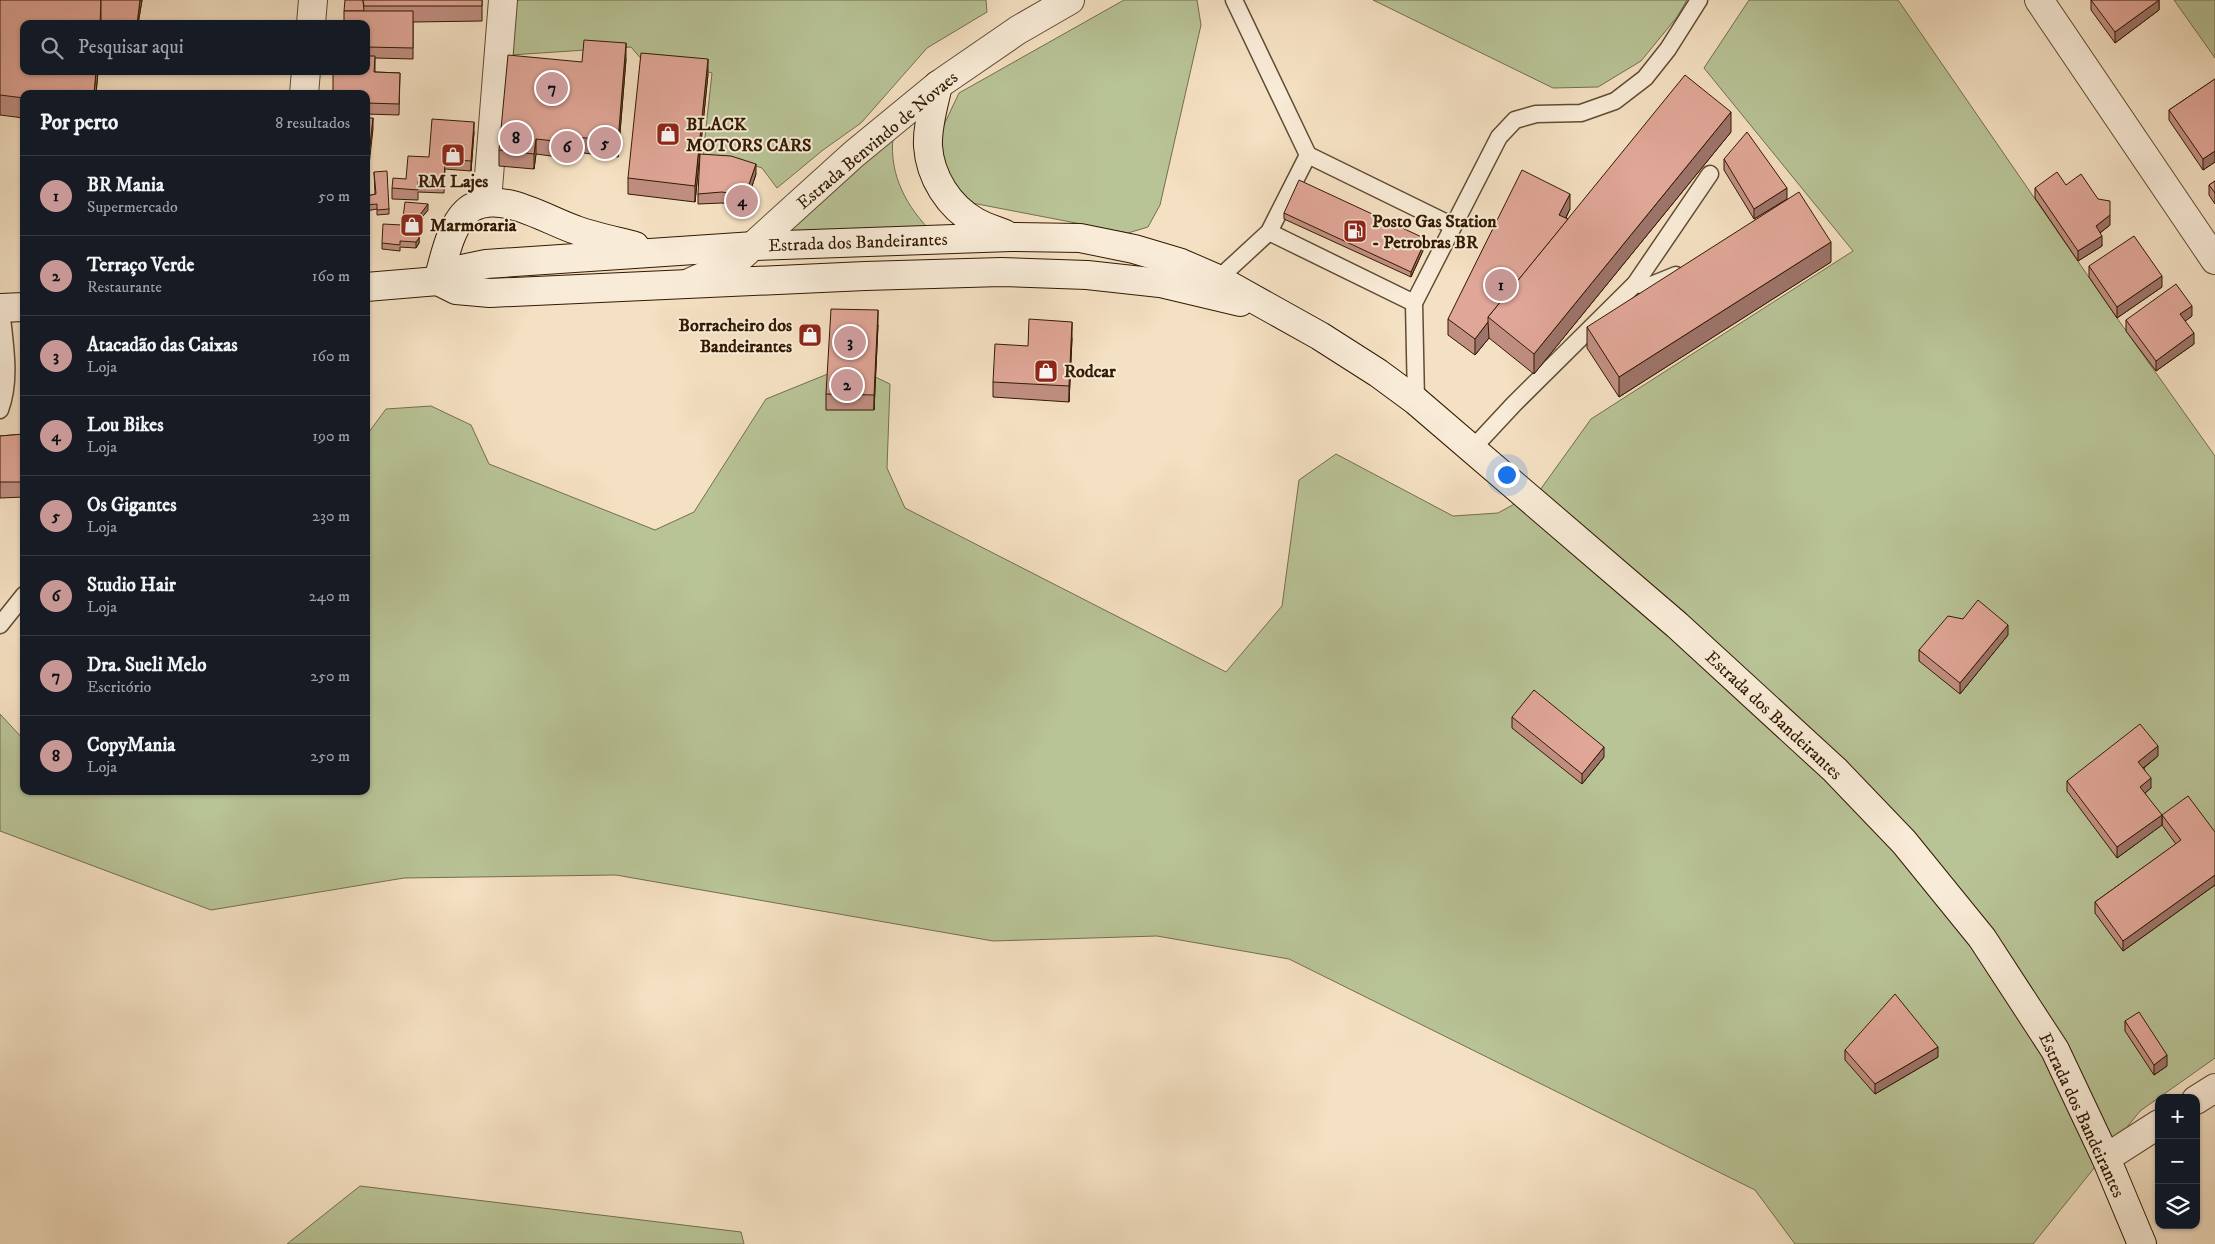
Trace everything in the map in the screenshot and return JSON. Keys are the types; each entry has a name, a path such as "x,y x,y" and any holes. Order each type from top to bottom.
{"main road":[{"path":"312,20 314,0"},
{"path":"487,201 503,0"},
{"name":"Estrada Benvindo de Novaes","path":"687,284 735,262 854,154 938,85 1018,30 1070,0"},
{"path":"2039,0 2215,260"},
{"path":"304,90 306,75"},
{"path":"938,85 931,116 928,144 930,164 940,186 954,206 975,222 1011,237"},
{"path":"438,281 449,242 458,222 470,209 487,201 521,207 576,230 658,252"},
{"name":"Estrada dos Bandeirantes","path":"370,287 438,281 457,270 486,264 754,246 1011,237 1080,238 1134,249 1181,263 1218,279 1320,336 1378,373 1416,402 1678,625 1835,770 1904,842 1982,938 2055,1050 2106,1158 2142,1244"},
{"name":"Estrada dos Bandeirantes","path":"438,281 456,290 490,293 1001,272 1087,275 1160,283 1268,308"},
{"path":"2200,1097 2215,1088"},
{"path":"2106,1158 2155,1127"}],"lane":[{"path":"1234,0 1308,155 1453,226"},
{"path":"1416,402 1414,303 1499,137 1515,120 1536,114 1581,112 1615,101 1645,78 1668,49 1699,0"},
{"path":"1218,279 1269,232 1308,155"},
{"path":"1472,448 1635,284 1710,174"},
{"path":"1269,232 1414,303"},
{"path":"1635,284 1649,286 1667,280 1691,266"},
{"path":"0,410 6,394 8,308"},
{"path":"0,625 20,600"}],"green space":[{"path":"519,0 986,0 987,12 927,48 861,123 823,150 777,188 762,168 728,157 703,155 712,73 674,63 643,61 631,47 510,55 517,2"},
{"path":"1124,0 1197,0 1201,25 1160,205 1148,227 1128,233 972,203 948,182 937,162 941,131 959,93"},
{"path":"1373,0 1687,0 1677,17 1641,61 1598,87 1553,88"},
{"path":"1749,0 1898,0 2117,318 2215,456 2215,1058 2164,1094 2155,1094 2155,1100 2140,1111 2033,1244 1795,1244 1755,1190 1289,959 1157,936 993,941 616,875 404,878 211,910 0,831 0,714 20,736 20,795 370,795 370,431 386,409 431,406 471,425 489,464 655,530 694,512 766,399 850,365 890,384 887,468 905,508 1226,672 1282,606 1299,480 1336,454 1453,516 1498,513 1540,490 1591,419 1853,251 1704,68"},
{"path":"2174,0 2215,0 2215,58"},
{"path":"893,138 894,165 902,190 915,213 933,233 780,237"},
{"path":"360,1186 741,1232 744,1244 287,1244"}],"building":[{"path":"0,0 101,0 100,20 20,20 20,75 96,75 94,90 20,90 20,98 0,95"},
{"path":"101,0 140,0 138,20 101,20"},
{"path":"345,0 363,0 364,11 344,11"},
{"path":"363,0 482,0 482,6 364,6"},
{"path":"2091,0 2159,0 2115,32"},
{"path":"344,11 413,11 413,48 370,47 370,20 344,20"},
{"path":"584,40 626,43 618,141 575,137 574,143 536,139 534,154 499,150 508,55 582,62"},
{"name":"BLACK MOTORS CARS","path":"641,53 708,59 695,186 628,178"},
{"path":"370,56 375,56 374,72 400,73 399,104 370,103 370,90 333,90 333,75 370,75"},
{"path":"1685,75 1731,112 1534,354 1488,317"},
{"path":"2215,79 2215,151 2203,159 2169,110"},
{"path":"370,118 373,118 370,145"},
{"path":"432,119 474,122 471,161 445,159 444,183 418,181 418,190 392,188 393,178 406,179 408,156 429,157"},
{"path":"1747,132 1787,188 1754,209 1724,159"},
{"path":"700,154 731,156 756,164 745,196 722,192 698,194"},
{"path":"1522,170 1570,194 1559,215 1568,219 1488,317 1488,322 1475,339 1448,319"},
{"path":"387,171 389,209 377,210 377,204 370,205 370,195 376,194 374,172"},
{"path":"2057,172 2066,185 2081,174 2098,199 2110,201 2110,215 2096,226 2102,236 2078,251 2035,188"},
{"name":"Posto Gas Station - Petrobras BR","path":"1299,180 1426,239 1411,272 1284,213"},
{"path":"2215,181 2215,193 2209,185"},
{"path":"1799,192 1831,242 1619,377 1587,327"},
{"path":"405,202 428,204 419,216 419,238 416,242 400,241 400,245 382,243 383,224 402,225"},
{"path":"2134,236 2162,276 2117,307 2089,266"},
{"path":"2176,284 2192,306 2180,314 2194,333 2156,361 2126,320"},
{"path":"831,309 878,310 874,395 826,394"},
{"path":"1029,319 1072,322 1069,386 993,382 995,344 1028,346"},
{"path":"20,434 20,482 0,482 0,436"},
{"path":"1978,600 2008,625 1960,683 1919,650 1948,616 1963,619"},
{"path":"1534,690 1604,747 1582,774 1512,717"},
{"path":"2140,724 2158,746 2138,762 2151,778 2140,787 2162,815 2117,847 2067,781"},
{"path":"2188,796 2215,832 2215,875 2123,941 2095,902 2181,840 2162,815"},
{"path":"1895,994 1938,1047 1875,1084 1845,1050"},
{"path":"2139,1012 2167,1055 2154,1065 2125,1021"}],"place":[{"name":"Dra. Sueli Melo","path":"552,88"},
{"name":"BLACK MOTORS CARS","path":"668,134"},
{"name":"CopyMania","path":"516,138"},
{"name":"Os Gigantes","path":"605,143"},
{"name":"Studio Hair","path":"567,147"},
{"name":"RM Lajes","path":"453,155"},
{"name":"Lou Bikes","path":"742,201"},
{"name":"Marmoraria","path":"412,225"},
{"name":"Posto Gas Station - Petrobras BR","path":"1355,231"},
{"name":"BR Mania","path":"1501,285"},
{"name":"Borracheiro dos Bandeirantes","path":"810,335"},
{"name":"Atacadão das Caixas","path":"850,342"},
{"name":"Rodcar","path":"1046,371"},
{"name":"Terraço Verde","path":"847,385"}]}
